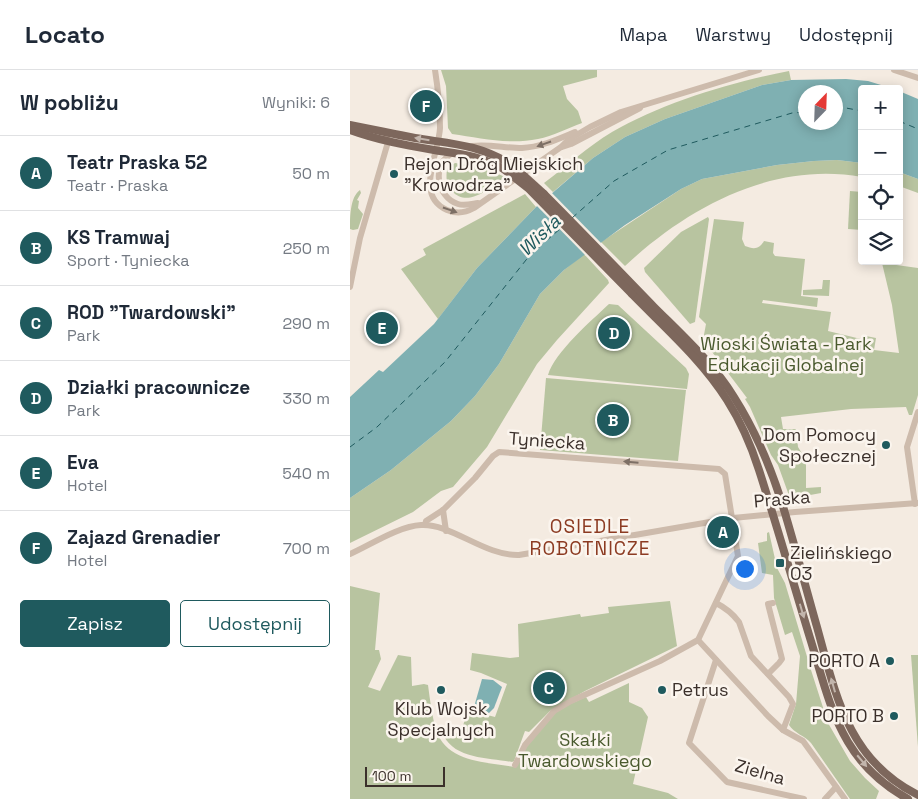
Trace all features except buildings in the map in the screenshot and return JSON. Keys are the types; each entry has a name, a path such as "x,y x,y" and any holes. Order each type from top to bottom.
{"main road":[{"path":"350,125 439,142 472,146 492,154 508,167 707,362 734,396 756,440 776,487 835,692 849,727 857,742 878,767 896,782 918,795"},
{"path":"350,130 388,142 479,158 508,167"},
{"path":"634,291 699,363 726,398 750,444 825,687 839,725 852,748 866,766 888,786 908,799"}],"street":[{"path":"435,70 440,114 439,142 432,160 431,191 444,209 457,212 470,210 561,147 568,140 621,112 759,70"},
{"path":"894,70 918,78"},
{"path":"561,147 571,144 629,115 642,106"},
{"path":"472,146 531,147 590,127"},
{"path":"350,287 360,238 388,142 386,135 381,131"},
{"path":"388,142 394,138 405,136"},
{"path":"453,153 444,159 439,169 438,179 442,192 447,198 458,204 478,203"},
{"path":"916,504 907,447 918,412"},
{"name":"Tyniecka","path":"350,554 402,530 425,525 426,521 443,510 475,478 491,458 499,452 723,471 730,495 733,518"},
{"name":"Praska","path":"425,525 446,531 496,553 513,556 733,518 916,504"},
{"path":"443,510 446,531"},
{"path":"515,765 525,745 554,711 570,701 660,661 698,640 738,556 733,518"},
{"path":"768,674 782,659 768,604 773,602"},
{"path":"716,603 729,610 739,622 751,656 789,697 793,704 783,730"},
{"path":"698,640 768,716 783,730 804,741 845,799"},
{"name":"Zielna","path":"716,660 689,743 727,782 804,799"},
{"path":"824,799 836,787"}],"green space":[{"path":"441,70 597,70 597,77 563,86 567,99 578,111 582,123 538,139 505,141 452,134 448,128 446,86"},
{"path":"789,71 791,80 762,85 665,119 625,137 593,158 553,192 544,183 612,132 653,112 721,87"},
{"path":"837,160 858,163 858,177 829,174 796,176 734,193 676,225 625,266 601,242 681,189 702,179 777,165"},
{"path":"455,163 482,167 505,177 486,191 465,198 458,196 450,189 448,184 447,169"},
{"path":"903,173 918,179 918,193 903,187"},
{"path":"360,190 361,193 357,200 359,201 358,208 363,214 358,229 353,230 350,229 351,208 354,197"},
{"path":"850,191 858,192 858,230 848,229"},
{"path":"525,194 536,207 477,268 438,319 401,269 426,255 423,249"},
{"path":"708,217 695,322 690,324 645,272 644,268 681,232"},
{"name":"Wioski Świata - Park Edukacji Globalnej","path":"714,219 744,222 742,239 745,246 756,248 764,241 774,243 773,253 775,256 805,259 801,296 818,298 817,307 763,300 762,303 831,312 828,331 865,340 866,336 876,338 874,350 899,353 892,305 882,265 918,268 918,395 912,415 909,415 906,407 851,409 781,417 783,429 796,429 798,447 806,460 806,488 821,487 821,493 794,498 796,505 791,501 778,465 771,455 745,399 747,398 703,340 706,324 699,317"},
{"path":"584,254 609,283 537,364 487,447 453,487 441,491 413,512 350,543 350,498 391,470 451,421 475,396 499,364 540,294 564,270"},
{"path":"823,280 830,280 829,296 803,295 803,290 822,289"},
{"path":"609,304 618,305 686,368 689,374 687,389 548,375 552,366 566,347"},
{"path":"546,378 686,390 678,461 540,450"},
{"path":"769,532 777,568 785,583 828,723 850,761 879,791 876,799 850,799 811,743 789,725 796,704 800,656 792,632 785,635 774,598 773,575 762,573 758,543 767,541 767,533"},
{"name":"Skałki Twardowskiego","path":"350,586 380,593 375,650 379,650 381,659 368,687 380,691 398,655 411,657 412,686 428,685 436,730 441,741 458,755 481,762 515,767 532,738 554,713 586,697 589,702 629,683 629,702 642,708 648,717 633,784 668,793 678,799 350,799"},
{"path":"670,601 677,646 585,691 550,711 529,732 525,731 514,761 484,758 465,753 449,744 444,736 461,732 468,710 495,717 507,684 470,670 472,653 510,658 519,657 518,624 580,614 581,617 609,613 608,607"},
{"path":"911,655 918,655 918,747"}],"water":[{"name":"Wisła","path":"846,79 868,81 881,85 858,85 858,163 837,160 814,161 777,165 702,179 681,189 625,225 564,270 540,294 499,364 475,396 451,421 391,470 350,498 350,397 379,370 383,372 434,324 477,268 536,207 593,158 625,137 665,119 762,85 791,80"},
{"path":"903,93 918,99 918,179 903,173"},
{"path":"482,679 493,680 502,687 494,708 488,714 474,707"}],"pier":[{"path":"550,191 602,244 586,256 535,204"}],"ferry route":[{"path":"843,108 858,110"},
{"path":"572,218 614,181 668,150 798,113"},
{"path":"903,123 918,129"},
{"path":"350,447 377,427 445,362 530,255 561,228"}],"place":[{"name":"Zajazd Grenadier","path":"426,106"},
{"name":"Rejon Dróg Miejskich \"Krowodrza\"","path":"394,174"},
{"name":"Eva","path":"382,328"},
{"name":"Działki pracownicze","path":"614,333"},
{"name":"KS Tramwaj","path":"613,420"},
{"name":"Dom Pomocy Społecznej","path":"886,445"},
{"name":"Teatr Praska 52","path":"723,532"},
{"name":"Zielińskiego 03","path":"780,563"},
{"name":"PORTO A","path":"890,661"},
{"name":"ROD \"Twardowski\"","path":"549,688"},
{"name":"Klub Wojsk Specjalnych","path":"441,690"},
{"name":"Petrus","path":"662,690"},
{"name":"PORTO B","path":"894,716"}],"district":[{"name":"OSIEDLE ROBOTNICZE","path":"590,537"}]}
